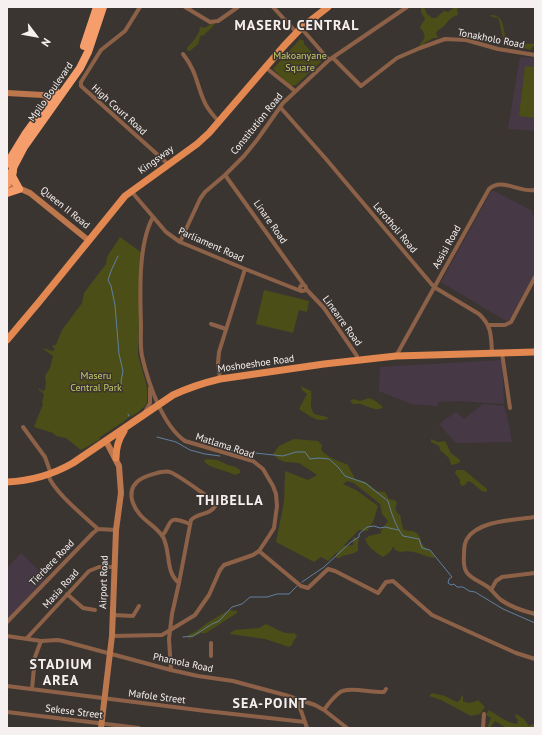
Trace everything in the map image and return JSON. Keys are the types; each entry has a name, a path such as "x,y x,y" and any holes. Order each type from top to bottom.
{"highway":[{"name":"Mpilo Boulevard","path":"54,100 75,65 82,50 97,7"},
{"name":"Mpilo Boulevard","path":"7,184 14,151 80,68 88,52 103,7"},
{"path":"7,193 20,189 12,176 10,165"}],"main road":[{"name":"Kingsway","path":"7,340 117,205 131,191 197,144 219,122 265,67 299,31 328,7"},
{"path":"7,93 43,95 54,100"},
{"name":"Queen II Road","path":"7,184 30,193 88,240"},
{"name":"Moshoeshoe Road","path":"7,482 18,482 49,475 73,463 174,395 187,388 220,379 396,356 535,352"},
{"path":"116,458 118,440 126,427"},
{"name":"Airport Road","path":"101,726 112,636 116,530 121,493 119,466 106,440"}],"street":[{"name":"High Court Road","path":"140,7 125,31 101,50 80,86 168,164"},
{"path":"185,7 210,22 218,21 238,7"},
{"path":"273,7 331,59"},
{"name":"Constitution Road","path":"180,242 200,199 212,185 244,156 280,107 295,91 331,59 402,8 407,7"},
{"name":"Tonakholo Road","path":"331,59 362,86 397,58 446,39 466,40 498,49 535,55"},
{"path":"183,54 191,65 208,109 219,122"},
{"path":"265,67 295,91"},
{"name":"Lerotholi Road","path":"280,107 322,154 434,287 478,314 489,325"},
{"name":"Linare Road","path":"225,174 299,279 303,288"},
{"name":"Assisi Road","path":"396,356 489,189 493,186 502,184 524,191 535,190"},
{"name":"Parliament Road","path":"131,191 166,232 180,242 245,269 293,286 303,288"},
{"path":"144,415 150,403 150,386 142,354 141,307 143,245 148,227 153,217"},
{"path":"220,379 218,363 219,352 245,269"},
{"path":"492,353 489,325 505,325 511,322 535,277"},
{"path":"293,286 299,279"},
{"name":"Linearre Road","path":"303,288 324,308 357,356 358,360"},
{"path":"211,324 226,329"},
{"path":"502,353 510,408"},
{"name":"Matlama Road","path":"150,386 168,423 178,437 185,441 253,461 263,469 273,486 277,506 274,528 259,551"},
{"path":"23,427 45,457 50,481 98,529 116,530"},
{"path":"171,670 169,639 172,614 179,583 185,553 190,524 194,517 204,515 212,510 216,504 170,472 154,474 138,481 133,488 131,495 137,513 162,536 169,557 170,572 179,583"},
{"path":"535,517 492,524 479,528 471,533 465,543 464,568 471,578 491,590 500,599 511,606 535,614"},
{"path":"162,536 166,532 169,522 172,520 180,520 190,524"},
{"name":"Tierbere Road","path":"7,622 93,532 98,529"},
{"path":"112,636 159,636 196,616 206,600 220,570 224,566 253,555 259,551 305,588 308,588 328,569 378,592 386,582 393,581 428,612 438,618 535,659"},
{"name":"Masia Road","path":"27,638 89,571 99,567 115,567"},
{"path":"491,590 496,581 502,577 535,573"},
{"path":"68,594 83,608 95,610"},
{"path":"113,615 134,616 139,606"},
{"name":"Phamola Road","path":"7,636 41,641 63,641 171,670 198,676 234,681 271,690 315,705 347,728"},
{"path":"32,689 35,657 41,641"},
{"path":"211,643 211,656"},
{"name":"Mafole Street","path":"7,686 305,722"},
{"path":"324,710 339,692 343,690 384,692 386,689"},
{"path":"299,700 298,702 307,728"},
{"name":"Sekese Street","path":"7,712 101,726 139,728"},
{"path":"483,728 484,714"}],"shaded area":[{"path":"520,57 535,58 535,131 508,129"},
{"path":"492,190 531,210 535,219 535,273 508,322 441,282"},
{"path":"502,360 504,404 458,401 438,402 437,406 411,404 379,391 380,367"},
{"path":"483,404 504,406 512,442 456,443 439,424 456,412 464,419"},
{"path":"21,553 46,578 7,620 7,568"}],"green space":[{"path":"421,7 424,7 427,14 432,18 436,18 444,11 448,12 455,7 459,7 457,9 458,15 448,21 436,33 438,38 433,38 420,46 424,36 420,27 425,19 421,12"},
{"path":"490,15 499,18 501,21 507,43 535,44 535,46 530,50 524,48 523,45 518,45 516,48 511,47 507,44 503,37 498,18"},
{"path":"215,22 212,28 204,35 200,36 198,44 190,51 187,50 199,32 200,27 205,28"},
{"name":"Makoanyane Square","path":"300,39 304,41 304,44 316,57 320,57 321,62 296,85 290,86 273,69"},
{"path":"525,66 535,67 535,118 519,116"},
{"name":"Maseru Central Park","path":"120,237 142,253 138,355 147,387 147,402 145,406 137,413 100,437 99,440 81,450 66,438 56,436 53,433 34,427 43,404 44,394 39,390 39,388 42,391 45,390 45,376 50,368 53,356 42,348 53,351 55,349 52,346 56,345 62,330 82,303 84,293 106,264 107,257"},
{"path":"264,290 309,301 307,312 299,310 293,333 256,324"},
{"path":"301,386 311,391 311,407 314,414 327,417 328,419 316,419 299,409 307,394 302,390"},
{"path":"369,398 383,407 376,409 361,404 353,404 350,401 353,399 360,401"},
{"path":"294,439 318,441 322,445 321,450 324,453 348,465 355,479 366,482 377,491 385,492 389,499 396,501 396,510 400,515 403,529 417,533 423,545 435,556 434,558 414,552 400,552 395,550 393,546 390,552 383,557 372,549 365,539 369,536 382,533 380,532 388,521 382,514 380,504 354,483 347,481 343,484 356,490 378,506 373,522 367,531 359,530 344,545 353,545 353,538 355,537 359,539 358,551 339,558 336,558 337,552 328,561 321,557 314,562 276,542 284,502 285,471 308,480 317,475 299,463 285,462 278,459 273,454 279,446"},
{"path":"431,439 438,442 445,441 451,453 460,460 459,463 451,465 449,458 440,450 439,446 431,442"},
{"path":"206,459 217,460 236,467 240,470 240,473 235,475 213,467 204,461"},
{"path":"456,470 464,470 487,489 487,491 483,492 468,481 463,486 460,484 460,480 455,473"},
{"path":"229,610 237,611 237,613 206,633 201,633 189,639 188,635"},
{"path":"266,624 283,632 294,633 297,636 292,645 289,647 265,639 230,634 235,630 259,628"},
{"path":"432,693 445,696 457,702 460,700 462,695 463,701 466,703 475,702 478,700 485,707 480,714 471,716 441,700 429,696"},
{"path":"489,710 506,720 517,724 518,720 515,716 516,714 524,719 529,726 535,723 535,728 506,728 495,721 490,728 487,728 491,718 486,715"}],"waterway":[{"path":"118,256 108,280 111,286 115,305 119,354 123,371 121,381 122,388"},
{"path":"157,437 176,442 190,450 220,456"},
{"path":"227,450 283,456 296,452 305,452 310,459 329,459 345,476 365,483 388,501 392,515 400,532 403,536 419,539 422,548 430,550 452,577 449,579 448,583 475,592 503,609 535,623"},
{"path":"302,582 324,567 351,542 359,537 359,534 367,527 385,527 398,530"},
{"path":"183,637 193,636 219,621 232,607 242,604 250,597 267,597 277,594 289,594 297,586"}],"district":[{"name":"MASERU CENTRAL","path":"297,26"},
{"name":"THIBELLA","path":"230,501"},
{"name":"STADIUM AREA","path":"61,674"},
{"name":"SEA-POINT","path":"270,704"}]}
